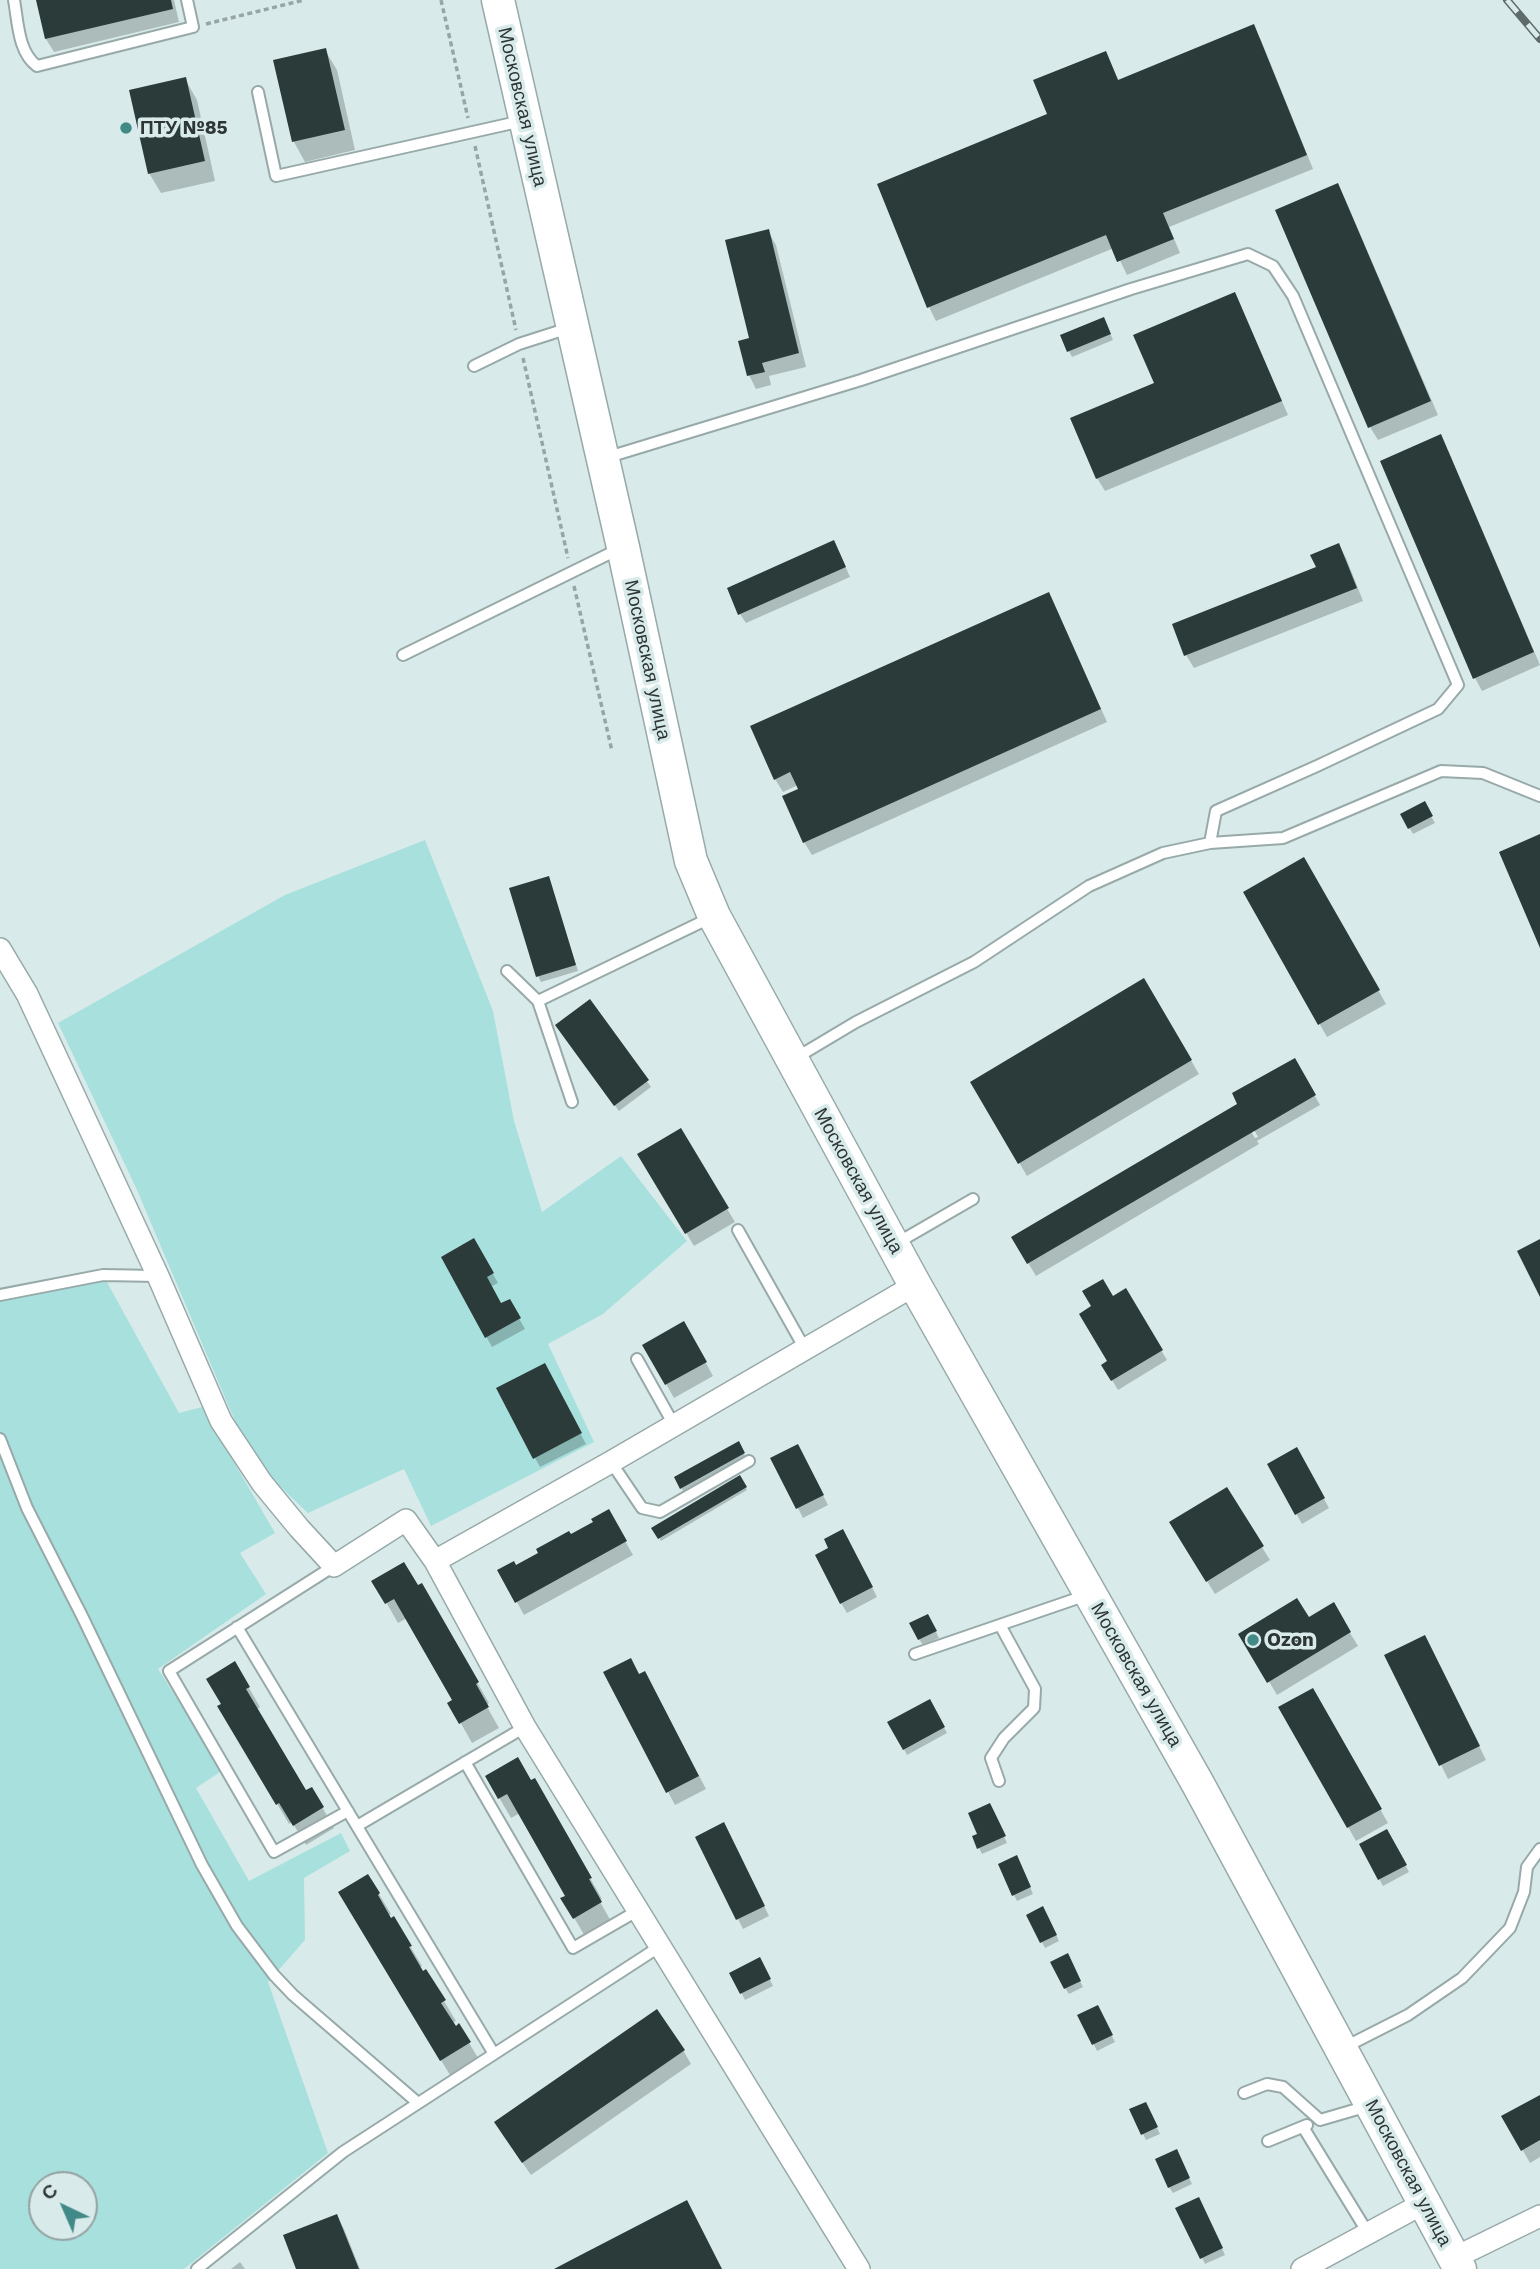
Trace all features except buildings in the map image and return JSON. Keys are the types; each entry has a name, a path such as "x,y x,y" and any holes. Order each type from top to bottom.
{"main road":[{"name":"Московская улица","path":"498,0 623,547 691,861 714,916 915,1285 1198,1784 1457,2264"}],"street":[{"path":"0,950 27,995 158,1276 221,1421 262,1483 334,1566 406,1521 435,1562 525,1727 859,2269"},
{"path":"435,1562 915,1285"},
{"path":"1302,2269 1424,2203"},
{"path":"1457,2264 1540,2216"}],"lane":[{"path":"13,0 24,50 29,60 37,66 193,27 187,0"},
{"path":"258,92 276,176 525,120"},
{"path":"603,459 861,380 1209,264 1248,254 1273,266 1293,296 1458,685 1438,709 1216,811 1210,842"},
{"path":"474,366 519,344 573,327"},
{"path":"403,655 623,547"},
{"path":"792,1061 856,1022 974,962 1089,886 1163,853 1210,842 1283,838 1441,771 1483,773 1540,796"},
{"path":"538,1001 714,916"},
{"path":"507,971 538,1001 572,1102"},
{"path":"893,1245 973,1199"},
{"path":"738,1230 805,1349"},
{"path":"0,1295 103,1275 158,1276"},
{"path":"636,1359 674,1425"},
{"path":"0,1439 26,1508 82,1615 202,1865 237,1926 274,1975 293,1995 418,2103"},
{"path":"611,1462 642,1508 660,1512 749,1461"},
{"path":"334,1566 169,1671 274,1852 348,1811"},
{"path":"915,1654 1089,1594"},
{"path":"999,1781 991,1758 1004,1738 1034,1708 1035,1689 1000,1625"},
{"path":"237,1627 494,2054"},
{"path":"357,1826 525,1727"},
{"path":"465,1762 573,1948 637,1911"},
{"path":"1341,2049 1408,2015 1462,1978 1510,1928 1524,1892 1527,1867 1540,1849"},
{"path":"205,2266 343,2152 659,1947"},
{"path":"1244,2093 1267,2084 1283,2087 1320,2120"},
{"path":"1268,2141 1320,2120 1371,2105"},
{"path":"1303,2127 1368,2233"}],"path":[{"path":"193,27 304,0"},
{"path":"441,0 612,751"}],"shaded area":[{"path":"425,840 493,1011 514,1121 542,1212 621,1156 687,1241 603,1314 548,1344 594,1442 431,1526 404,1469 308,1513 251,1459 137,1190 58,1023 285,895"},
{"path":"103,1275 179,1413 202,1407 275,1533 240,1553 266,1594 158,1669 223,1770 196,1788 249,1881 341,1833 350,1851 304,1878 305,1940 268,1982 328,2153 184,2269 0,2269 0,1295"}],"railway":[{"path":"1507,0 1540,39"}],"place":[{"name":"ПТУ №85","path":"126,128"},
{"name":"Ozon","path":"1253,1640"}]}
